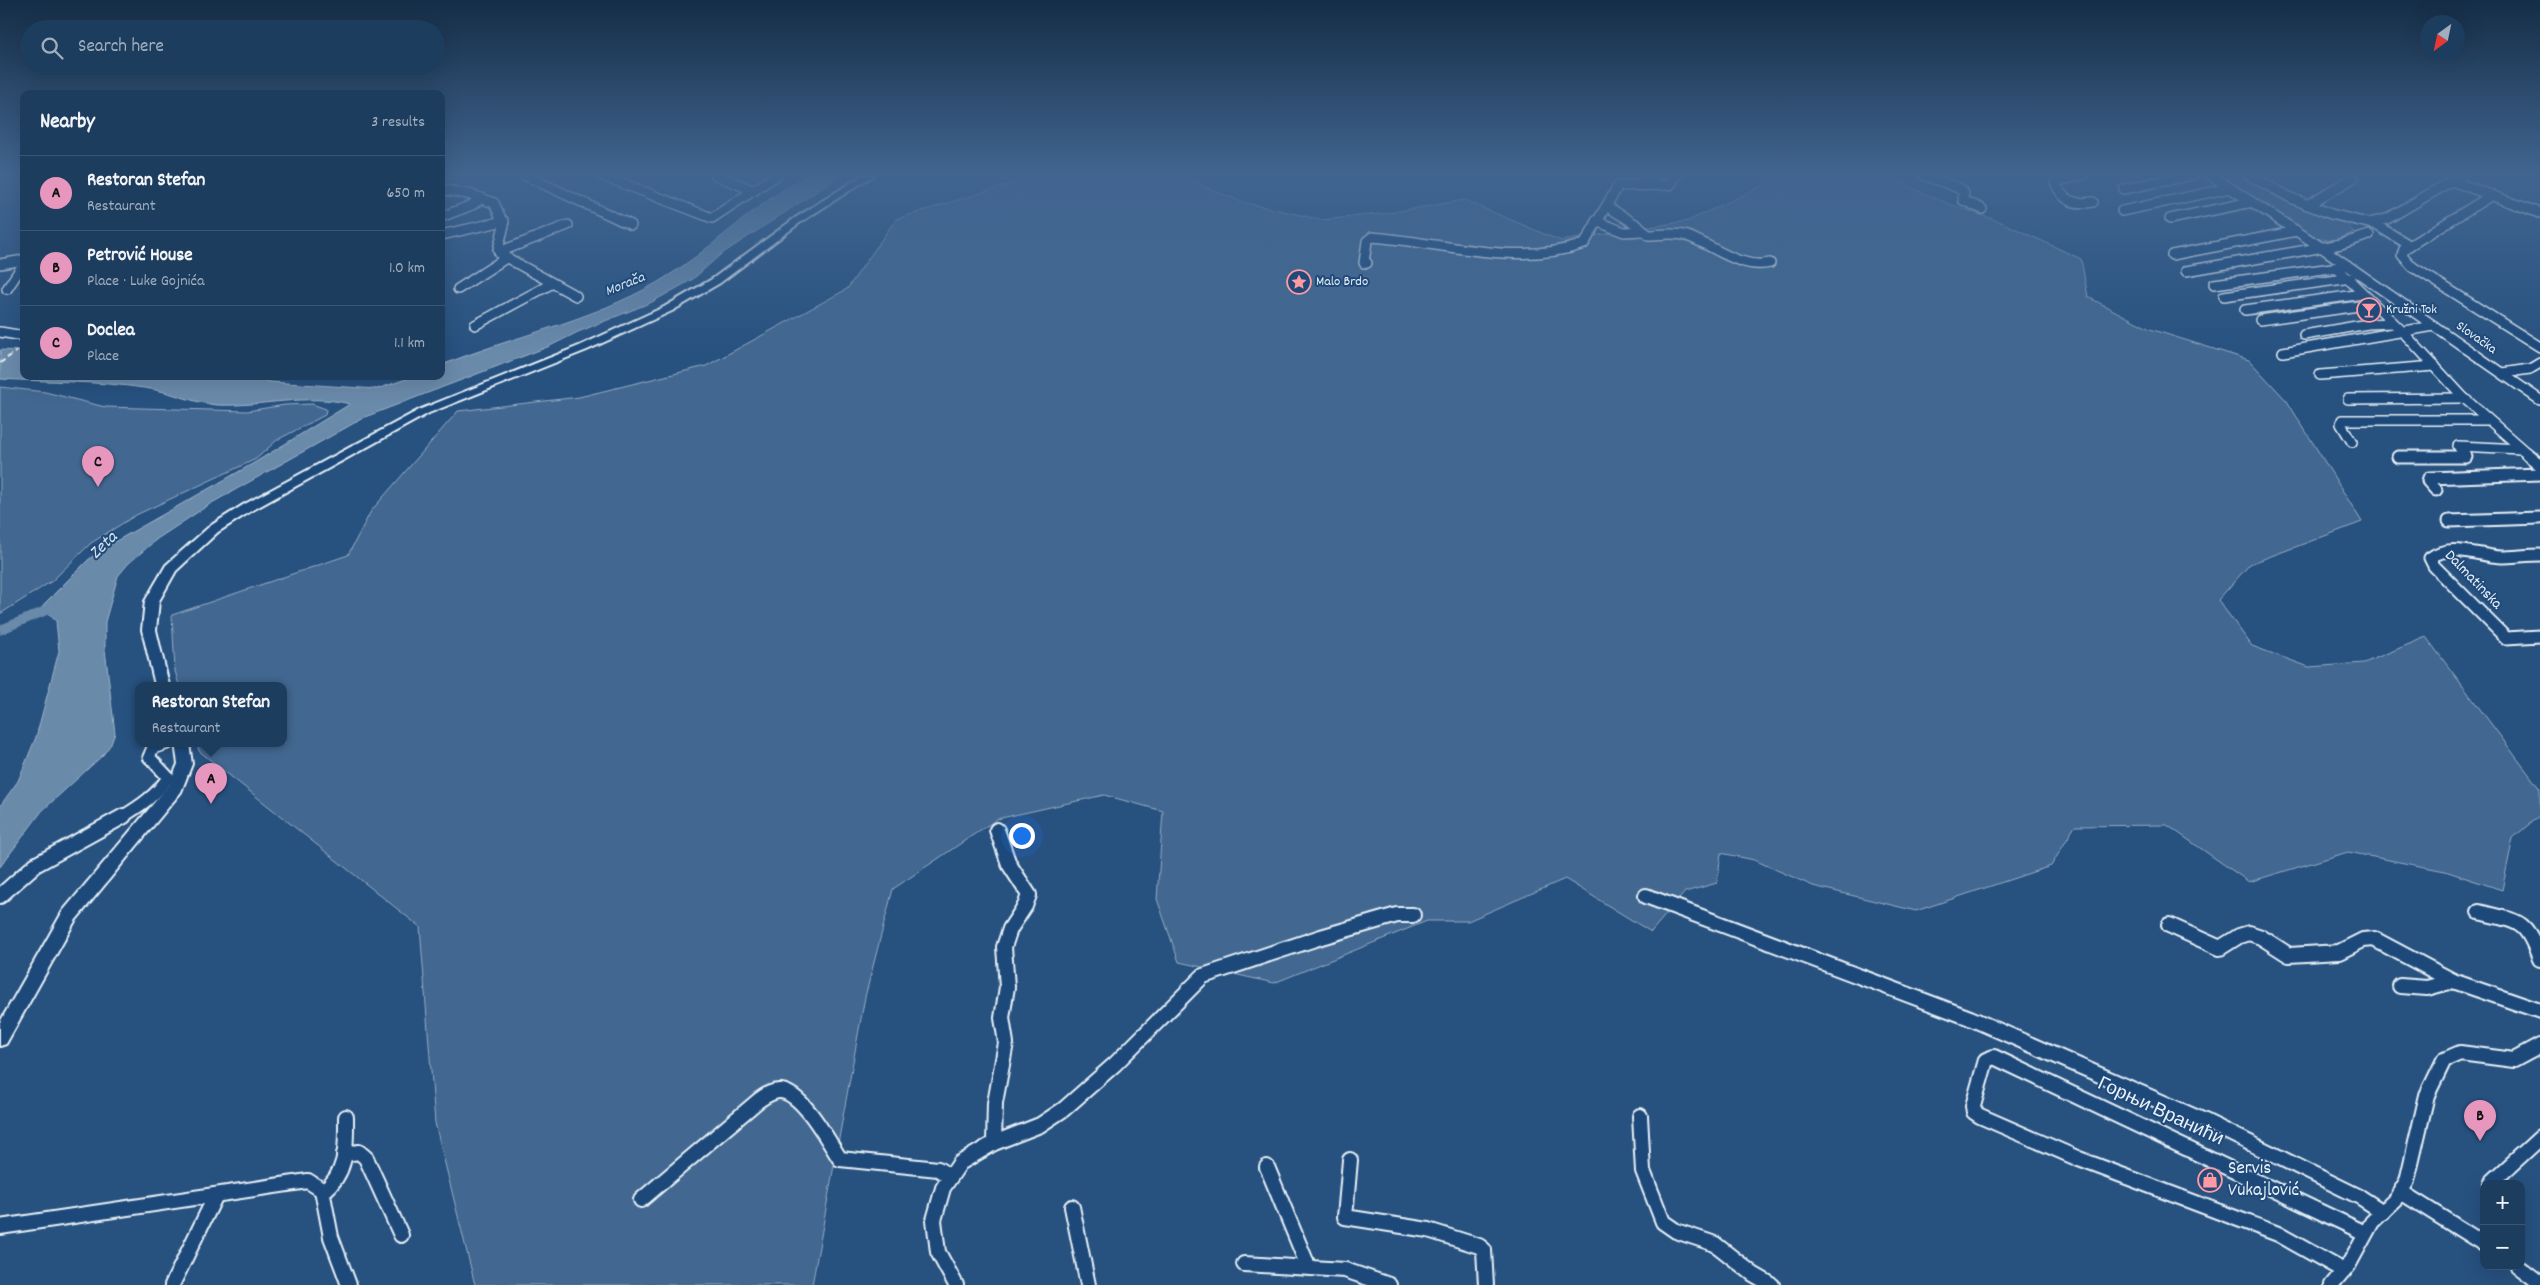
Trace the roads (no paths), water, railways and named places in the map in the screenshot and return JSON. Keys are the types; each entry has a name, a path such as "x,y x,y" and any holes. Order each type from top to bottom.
{"main road":[{"path":"161,682 149,630 149,614 152,601 171,568 192,546 214,529 247,508 422,412 580,350 666,310 720,278 778,235"},
{"path":"0,1038 72,912 176,788 185,764 183,747"}],"street":[{"path":"502,255 503,235"},
{"path":"458,289 502,255 546,235"},
{"path":"1367,263 1364,263 1367,241 1372,237 1515,252 1556,252 1584,244 1589,235"},
{"path":"1651,235 1685,235 1737,260 1762,265 1770,263"},
{"path":"2172,255 2281,235"},
{"path":"2302,235 2322,247 2343,266"},
{"path":"2353,239 2355,235"},
{"path":"2186,271 2342,244 2370,235"},
{"path":"2384,235 2409,244"},
{"path":"2424,235 2409,244 2402,251 2402,257 2408,263 2540,347"},
{"path":"502,255 551,284 576,296"},
{"path":"0,264 20,262"},
{"path":"2343,266 2339,271 2402,332 2464,398 2521,450 2538,462"},
{"path":"2214,284 2343,266"},
{"name":"Slovačka","path":"2343,266 2362,276 2540,400"},
{"path":"7,289 20,268"},
{"path":"2224,296 2362,276"},
{"path":"474,325 551,284"},
{"path":"2245,310 2363,294"},
{"path":"2260,320 2373,304"},
{"path":"2304,335 2363,325 2393,323"},
{"path":"2284,352 2434,326"},
{"path":"0,332 20,335"},
{"path":"2502,373 2530,369 2540,363"},
{"path":"2320,375 2435,366"},
{"path":"2348,399 2464,398"},
{"path":"2352,442 2341,424 2342,420 2487,420"},
{"path":"2398,457 2466,457 2458,446 2521,450"},
{"path":"2436,490 2428,481 2429,478 2540,474"},
{"path":"2449,521 2540,518"},
{"path":"2470,541 2475,547 2493,552 2540,550"},
{"name":"Dalmatinska","path":"2540,555 2502,557 2454,551 2436,554 2430,558 2434,566 2506,638 2540,636"},
{"path":"0,896 39,863 150,800 164,788 168,775 150,759 149,754 153,747"},
{"path":"994,1143 995,1103 1006,1043 1002,1018 1007,987 1004,947 1010,929 1025,906 1029,895 1019,884 1008,866 997,830"},
{"path":"1646,896 1970,1018 2207,1122 2360,1197 2382,1212"},
{"path":"2479,912 2525,928 2530,934 2540,960"},
{"path":"956,1285 938,1252 934,1235 934,1220 937,1202 949,1176 970,1156 994,1143 1040,1125 1064,1109 1115,1064 1203,976 1321,937 1344,932 1397,915 1413,914"},
{"path":"2169,925 2220,948 2227,946 2234,937 2248,933 2254,934 2288,955 2339,952 2363,940 2374,939 2453,981 2540,1012"},
{"path":"2400,986 2411,989 2423,988 2453,981"},
{"path":"2332,1285 2344,1271 2365,1233 2401,1192 2412,1167 2427,1095 2444,1060 2451,1055 2460,1053 2514,1060 2540,1046"},
{"name":"Горњи Вранићи","path":"2344,1271 2278,1234 2079,1158 1974,1112 1973,1106 1986,1060 1994,1057 2365,1233"},
{"path":"641,1200 759,1100 767,1094 780,1091 791,1095 809,1113 840,1159 938,1169 949,1176"},
{"path":"1640,1116 1643,1171 1663,1222 1676,1231 1715,1244 1753,1274 1772,1285"},
{"path":"323,1192 340,1176 344,1154 346,1117"},
{"path":"2494,1180 2540,1138"},
{"path":"344,1154 360,1152 366,1158 401,1235"},
{"path":"1350,1160 1345,1217 1428,1230 1478,1246 1484,1250 1486,1285"},
{"path":"1267,1167 1308,1266"},
{"path":"0,1227 308,1181 318,1185 323,1192 331,1238 350,1285"},
{"path":"2401,1192 2480,1241"},
{"path":"172,1285 216,1196"},
{"path":"1072,1207 1088,1285"},
{"path":"1244,1264 1308,1266 1344,1270 1389,1285"},
{"path":"2523,1270 2540,1283"}],"waterway":[{"path":"0,630 61,604"}],"railway":[{"path":"0,363 20,349"}],"place":[{"name":"Malo Brdo","path":"1299,282"},
{"name":"Kružni Tok","path":"2369,310"},
{"name":"Doclea","path":"98,487"},
{"name":"Restoran Stefan","path":"211,804"},
{"name":"Petrović House","path":"2480,1141"},
{"name":"Servis Vukajlović","path":"2210,1180"}],"water label":[{"name":"Morača","path":"625,285"},
{"name":"Zeta","path":"104,546"}]}
